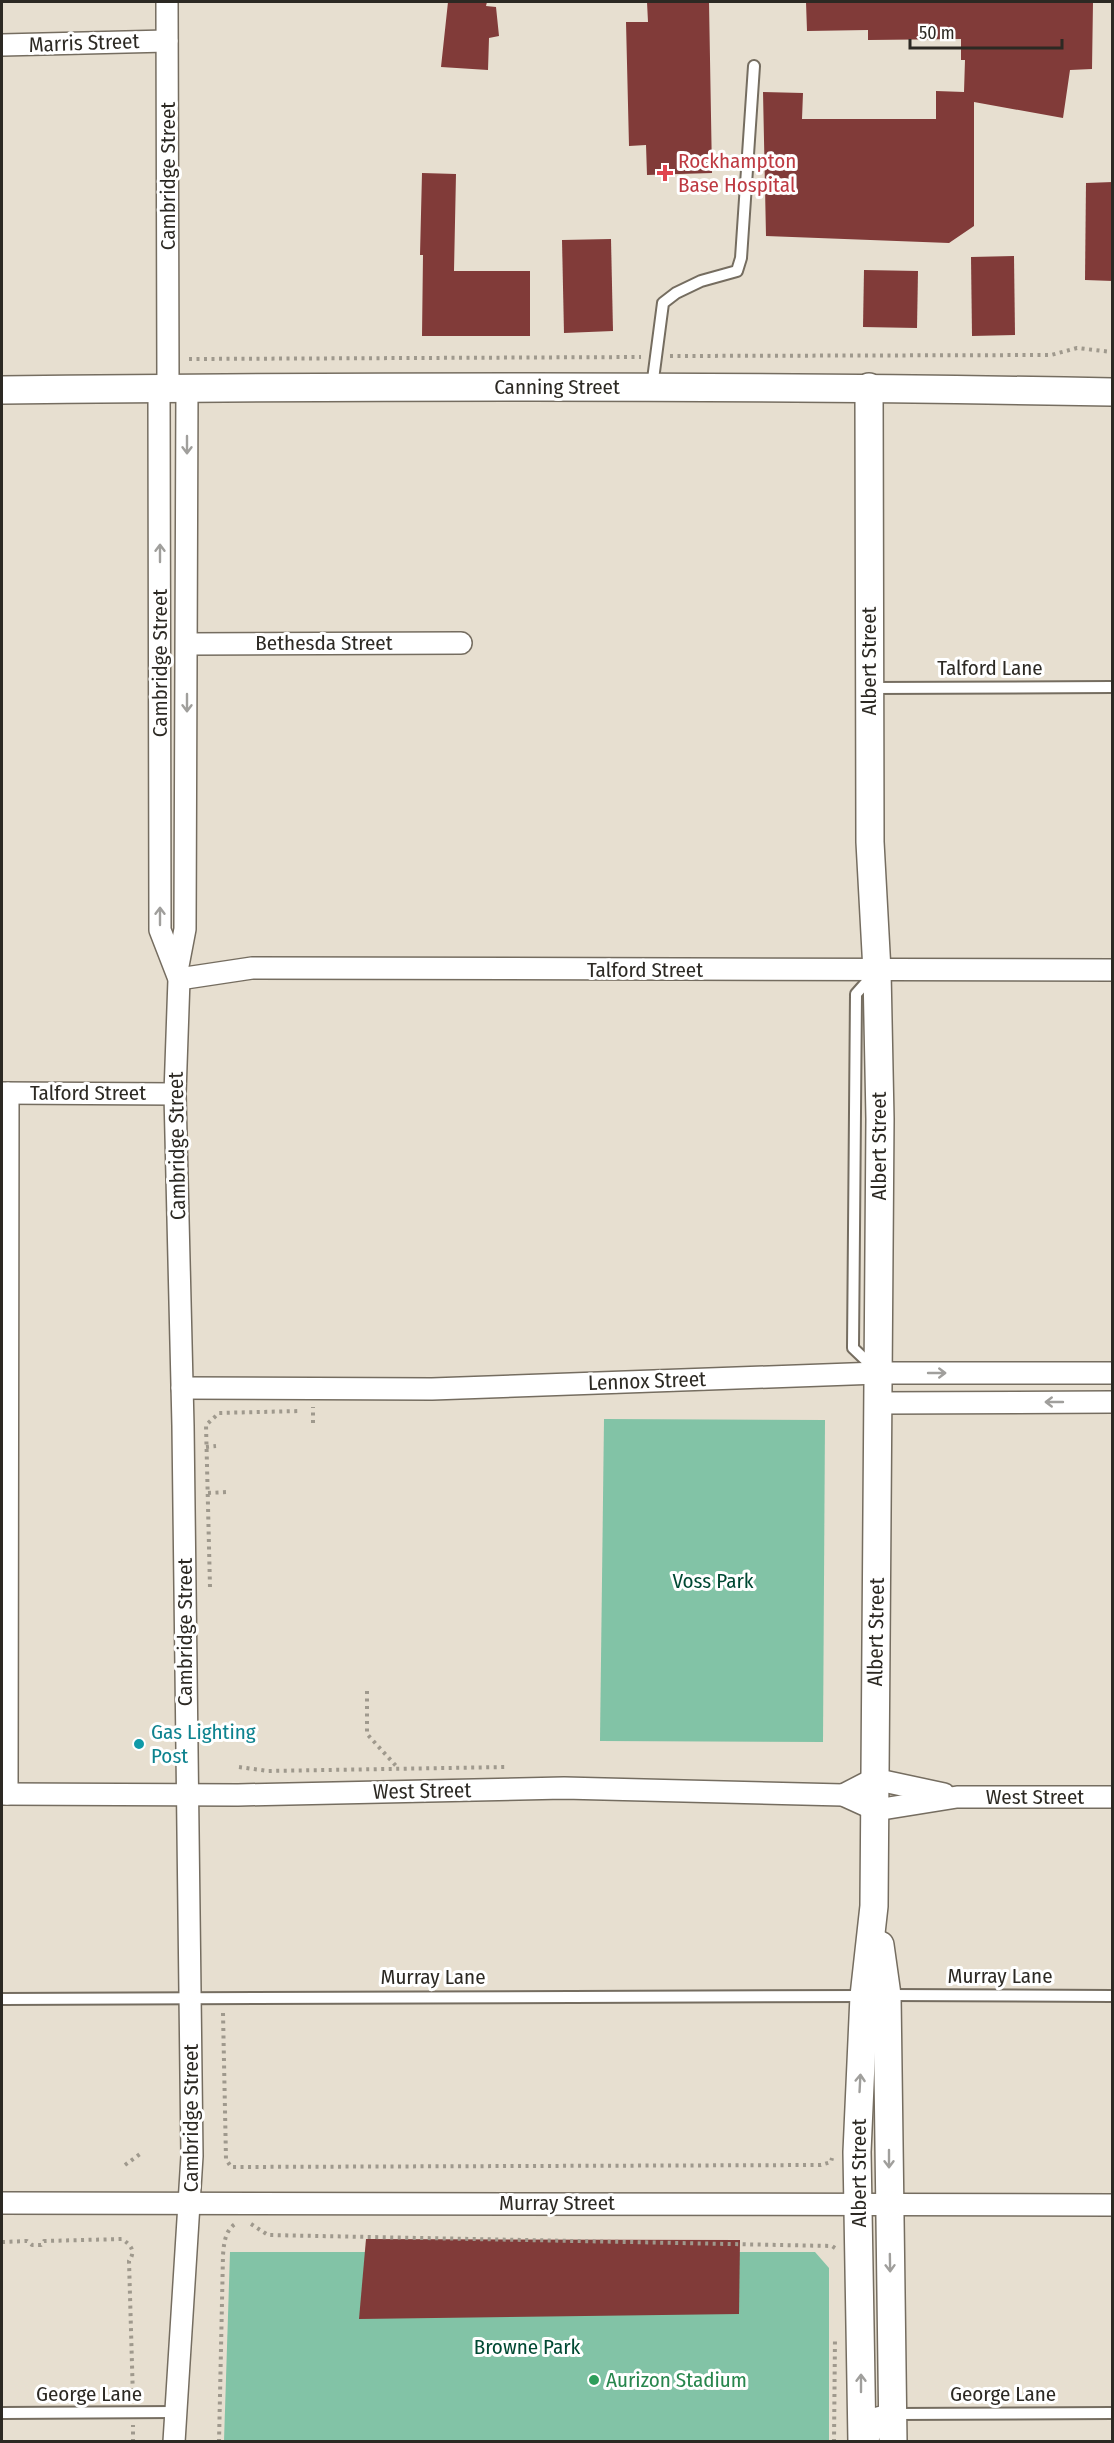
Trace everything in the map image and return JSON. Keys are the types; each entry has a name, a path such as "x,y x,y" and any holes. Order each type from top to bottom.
{"street":[{"name":"Cambridge Street","path":"167,2 172,387 160,930 178,975"},
{"name":"Marris Street","path":"2,45 167,41"},
{"name":"Cambridge Street","path":"172,387 187,644 185,929 178,975 175,1094 182,1389 191,2202 175,2440"},
{"name":"Canning Street","path":"2,390 172,387 869,387 1113,392"},
{"name":"Albert Street","path":"869,387 870,842 877,970 880,1119 874,1906 876,1995 889,2204 893,2442"},
{"name":"Bethesda Street","path":"187,644 461,643"},
{"name":"Talford Street","path":"178,975 252,968 1113,970"},
{"name":"Talford Street","path":"5,1093 175,1094"},
{"path":"4,1794 5,1093"},
{"name":"Lennox Street","path":"182,1389 432,1389 878,1373 1113,1373"},
{"path":"878,1403 1113,1402"},
{"name":"West Street","path":"843,1795 874,1779 957,1797"},
{"name":"West Street","path":"4,1794 186,1795 564,1788 843,1795 876,1810 957,1797 1113,1797"},
{"name":"Albert Street","path":"864,2442 857,2205 876,1995"},
{"name":"Murray Street","path":"2,2203 1113,2205"},
{"name":"Albert Street","path":"864,2442 878,2418 893,2414"}],"lane":[{"path":"652,387 663,303 676,293 701,281 737,271 741,258 754,66"},
{"name":"Talford Lane","path":"868,688 1113,687"},
{"name":"Murray Lane","path":"2,1999 1113,1996"},
{"name":"George Lane","path":"2,2413 176,2412"},
{"name":"George Lane","path":"893,2414 1113,2413"}],"path":[{"path":"210,1587 206,1425 219,1413 325,1411"},
{"path":"206,1447 216,1446"},
{"path":"208,1492 228,1492"},
{"path":"367,1691 366,1734 398,1767"},
{"path":"223,1998 226,2159 231,2167 821,2165 831,2162 832,2151"},
{"path":"124,2165 140,2154"},
{"path":"219,2442 222,2255 230,2228 239,2222"},
{"path":"249,2223 268,2235 832,2246 835,2252"},
{"path":"2,2242 27,2241 32,2245 41,2245 44,2241 122,2239 132,2247 133,2253 129,2261 133,2401"},
{"path":"834,2442 835,2335"},
{"path":"133,2424 133,2442"}],"green space":[{"name":"Voss Park","path":"604,1419 825,1420 823,1742 600,1741"},
{"name":"Browne Park","path":"230,2252 815,2252 829,2268 829,2441 224,2442"}],"building":[{"path":"448,2 487,2 486,6 496,7 499,36 489,38 488,70 441,67"},
{"path":"647,2 709,2 712,173 647,175 646,145 629,146 626,22 648,22"},
{"path":"806,2 1093,2 1092,69 1070,70 1063,118 974,102 974,226 949,243 766,236 763,92 803,93 802,119 936,119 936,91 964,92 965,60 961,60 961,39 868,40 868,30 807,31"},
{"path":"422,173 456,174 454,271 530,271 530,336 422,336 423,255 420,255"},
{"path":"1113,182 1113,281 1085,280 1086,183"},
{"path":"611,239 613,331 564,333 562,240"},
{"path":"1014,256 1015,335 972,336 971,257"},
{"path":"864,270 918,271 917,328 863,327"},
{"path":"366,2239 740,2240 739,2314 359,2319"}],"place":[{"name":"Rockhampton Base Hospital","path":"665,173"},
{"name":"Gas Lighting Post","path":"139,1744"},
{"name":"Aurizon Stadium","path":"594,2380"}]}
